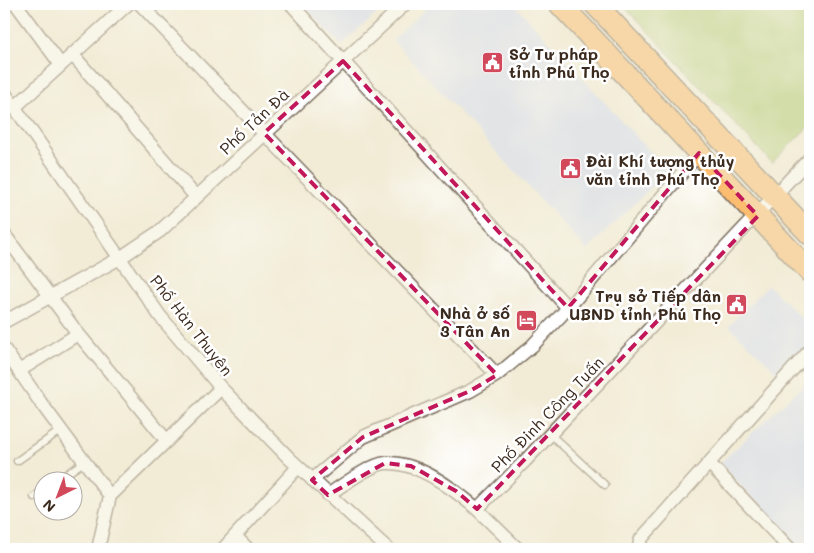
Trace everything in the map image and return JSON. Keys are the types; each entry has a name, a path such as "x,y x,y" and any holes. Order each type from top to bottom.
{"main road":[{"path":"560,4 810,272"},
{"path":"595,4 810,234"}],"street":[{"path":"16,4 61,65"},
{"path":"15,107 128,4"},
{"path":"140,4 496,375"},
{"path":"291,4 568,308"},
{"name":"Phố Tản Đà","path":"4,322 120,258 160,231 405,4"},
{"path":"72,54 196,198"},
{"name":"Phố Hàn Thuyên","path":"4,92 160,316 221,388 298,467 388,549"},
{"path":"312,480 363,437 470,391 496,375 532,346 568,308 699,153"},
{"name":"Phố Đinh Công Tuấn","path":"477,510 758,216 810,158"},
{"path":"4,234 78,334 167,441"},
{"path":"19,371 78,334"},
{"path":"4,348 110,496"},
{"path":"638,549 641,539 810,350"},
{"path":"98,549 110,496 221,388"},
{"path":"328,495 354,477 385,463 411,466 456,491 518,549"},
{"path":"709,463 790,549"},
{"path":"223,549 298,467"},
{"path":"235,536 248,549"}],"lane":[{"path":"16,461 61,430"},
{"path":"550,434 605,485"},
{"path":"72,470 85,461"}],"highlighted area":[{"path":"343,61 568,308 699,153 758,216 477,509 456,491 411,466 385,463 328,495 312,480 363,437 470,391 497,375 264,133"}],"shaded area":[{"path":"302,4 388,4 341,45"},
{"path":"431,4 514,4 668,171 587,250 393,40"},
{"path":"768,285 810,326 810,343 780,375 729,326"},
{"path":"810,379 810,549 799,549 720,463"}],"green space":[{"path":"622,4 810,4 810,125 772,163"}],"place":[{"name":"Sở Tư pháp tỉnh Phú Thọ","path":"493,62"},
{"name":"Đài Khí tượng thủy văn tỉnh Phú Thọ","path":"570,169"},
{"name":"Trụ sở Tiếp dân UBND tỉnh Phú Thọ","path":"737,304"},
{"name":"Nhà ở số 3 Tân An","path":"526,321"}]}
